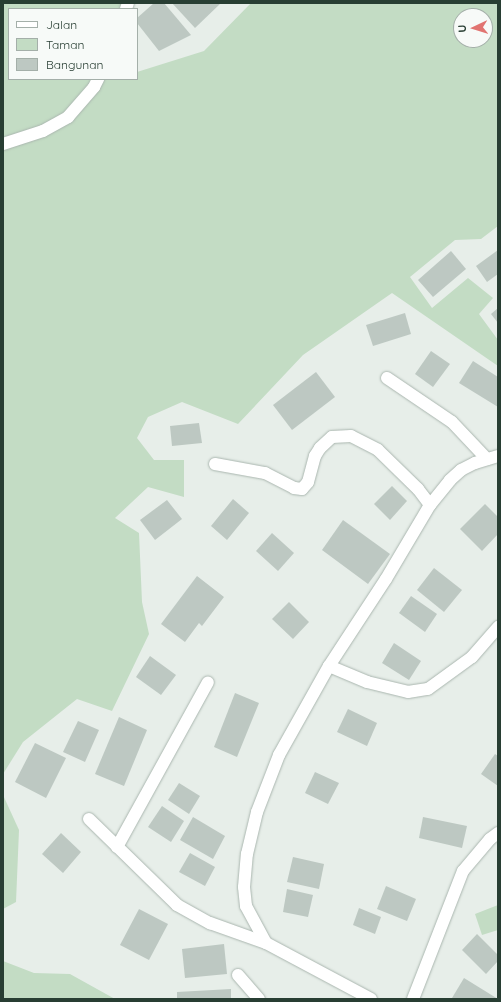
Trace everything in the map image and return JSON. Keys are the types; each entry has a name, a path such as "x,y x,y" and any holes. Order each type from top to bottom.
{"street":[{"path":"3,144 43,131 68,117 97,80"},
{"path":"387,378 452,422 493,457"},
{"path":"215,464 265,473 294,488 302,488 308,482 315,456 320,448 332,437 351,436 378,450 418,489 430,505"},
{"path":"266,943 246,906 244,887 247,854 257,812 279,755 329,666 386,579 430,505 450,480 461,470 475,463 493,457"},
{"path":"329,666 367,682 408,692 428,689 472,657 498,627"},
{"path":"117,847 208,682"},
{"path":"89,819 177,905 210,923 266,943 371,999"},
{"path":"413,999 463,871 490,839 498,833"},
{"path":"238,975 259,999"}],"green space":[{"path":"3,3 132,3 131,8 8,8 8,80 138,80 138,72 204,51 251,3 498,3 498,226 481,239 455,240 410,277 432,308 468,278 493,298 479,314 498,340 498,366 392,293 303,355 238,424 182,402 148,417 137,438 154,460 184,460 184,497 148,487 115,518 139,533 142,602 149,634 112,711 77,699 23,742 3,774"},
{"path":"3,795 19,830 16,902 3,909"},
{"path":"498,905 498,930 482,935 475,914"},
{"path":"3,961 34,973 70,974 115,999 3,999"}],"building":[{"path":"154,3 164,3 191,35 159,51 138,24 138,17"},
{"path":"172,3 221,3 195,28"},
{"path":"498,250 498,274 487,282 476,266"},
{"path":"451,251 466,269 433,297 418,280"},
{"path":"498,308 498,323 491,314"},
{"path":"405,313 411,334 373,346 366,325"},
{"path":"431,351 450,364 433,387 415,374"},
{"path":"473,361 498,377 498,407 459,383"},
{"path":"316,372 335,397 292,430 273,405"},
{"path":"199,423 202,443 172,446 170,426"},
{"path":"392,486 407,501 390,520 374,504"},
{"path":"233,499 249,513 227,540 211,526"},
{"path":"167,500 182,519 155,540 140,520"},
{"path":"485,504 498,517 498,534 482,551 460,529"},
{"path":"343,520 390,554 368,584 322,550"},
{"path":"272,533 294,553 278,571 256,551"},
{"path":"434,568 462,590 444,612 417,590"},
{"path":"197,576 224,597 202,626 199,623 185,642 161,624"},
{"path":"411,596 437,614 425,632 399,613"},
{"path":"289,602 309,622 293,639 272,619"},
{"path":"394,643 421,661 409,680 382,663"},
{"path":"150,656 176,675 161,695 136,677"},
{"path":"235,693 259,703 237,757 214,747"},
{"path":"348,709 377,723 367,746 337,732"},
{"path":"119,717 147,730 124,786 95,774"},
{"path":"78,721 99,730 85,762 63,752"},
{"path":"35,743 66,758 46,798 15,782"},
{"path":"495,754 498,756 498,786 481,774"},
{"path":"315,772 339,783 328,804 305,793"},
{"path":"179,783 200,796 189,814 168,800"},
{"path":"162,806 184,821 171,842 148,827"},
{"path":"193,817 225,836 213,859 180,840"},
{"path":"423,817 467,826 462,848 419,838"},
{"path":"61,833 81,852 63,873 42,854"},
{"path":"190,853 215,867 205,886 179,872"},
{"path":"293,857 324,864 319,889 287,882"},
{"path":"386,886 416,899 407,921 377,909"},
{"path":"287,889 313,895 308,917 283,912"},
{"path":"359,908 381,917 375,934 353,925"},
{"path":"139,909 168,924 149,960 120,945"},
{"path":"477,934 498,955 498,961 486,974 462,950"},
{"path":"224,944 227,974 185,978 182,949"},
{"path":"464,978 498,999 452,998"},
{"path":"231,989 231,999 177,999 177,992"}]}
